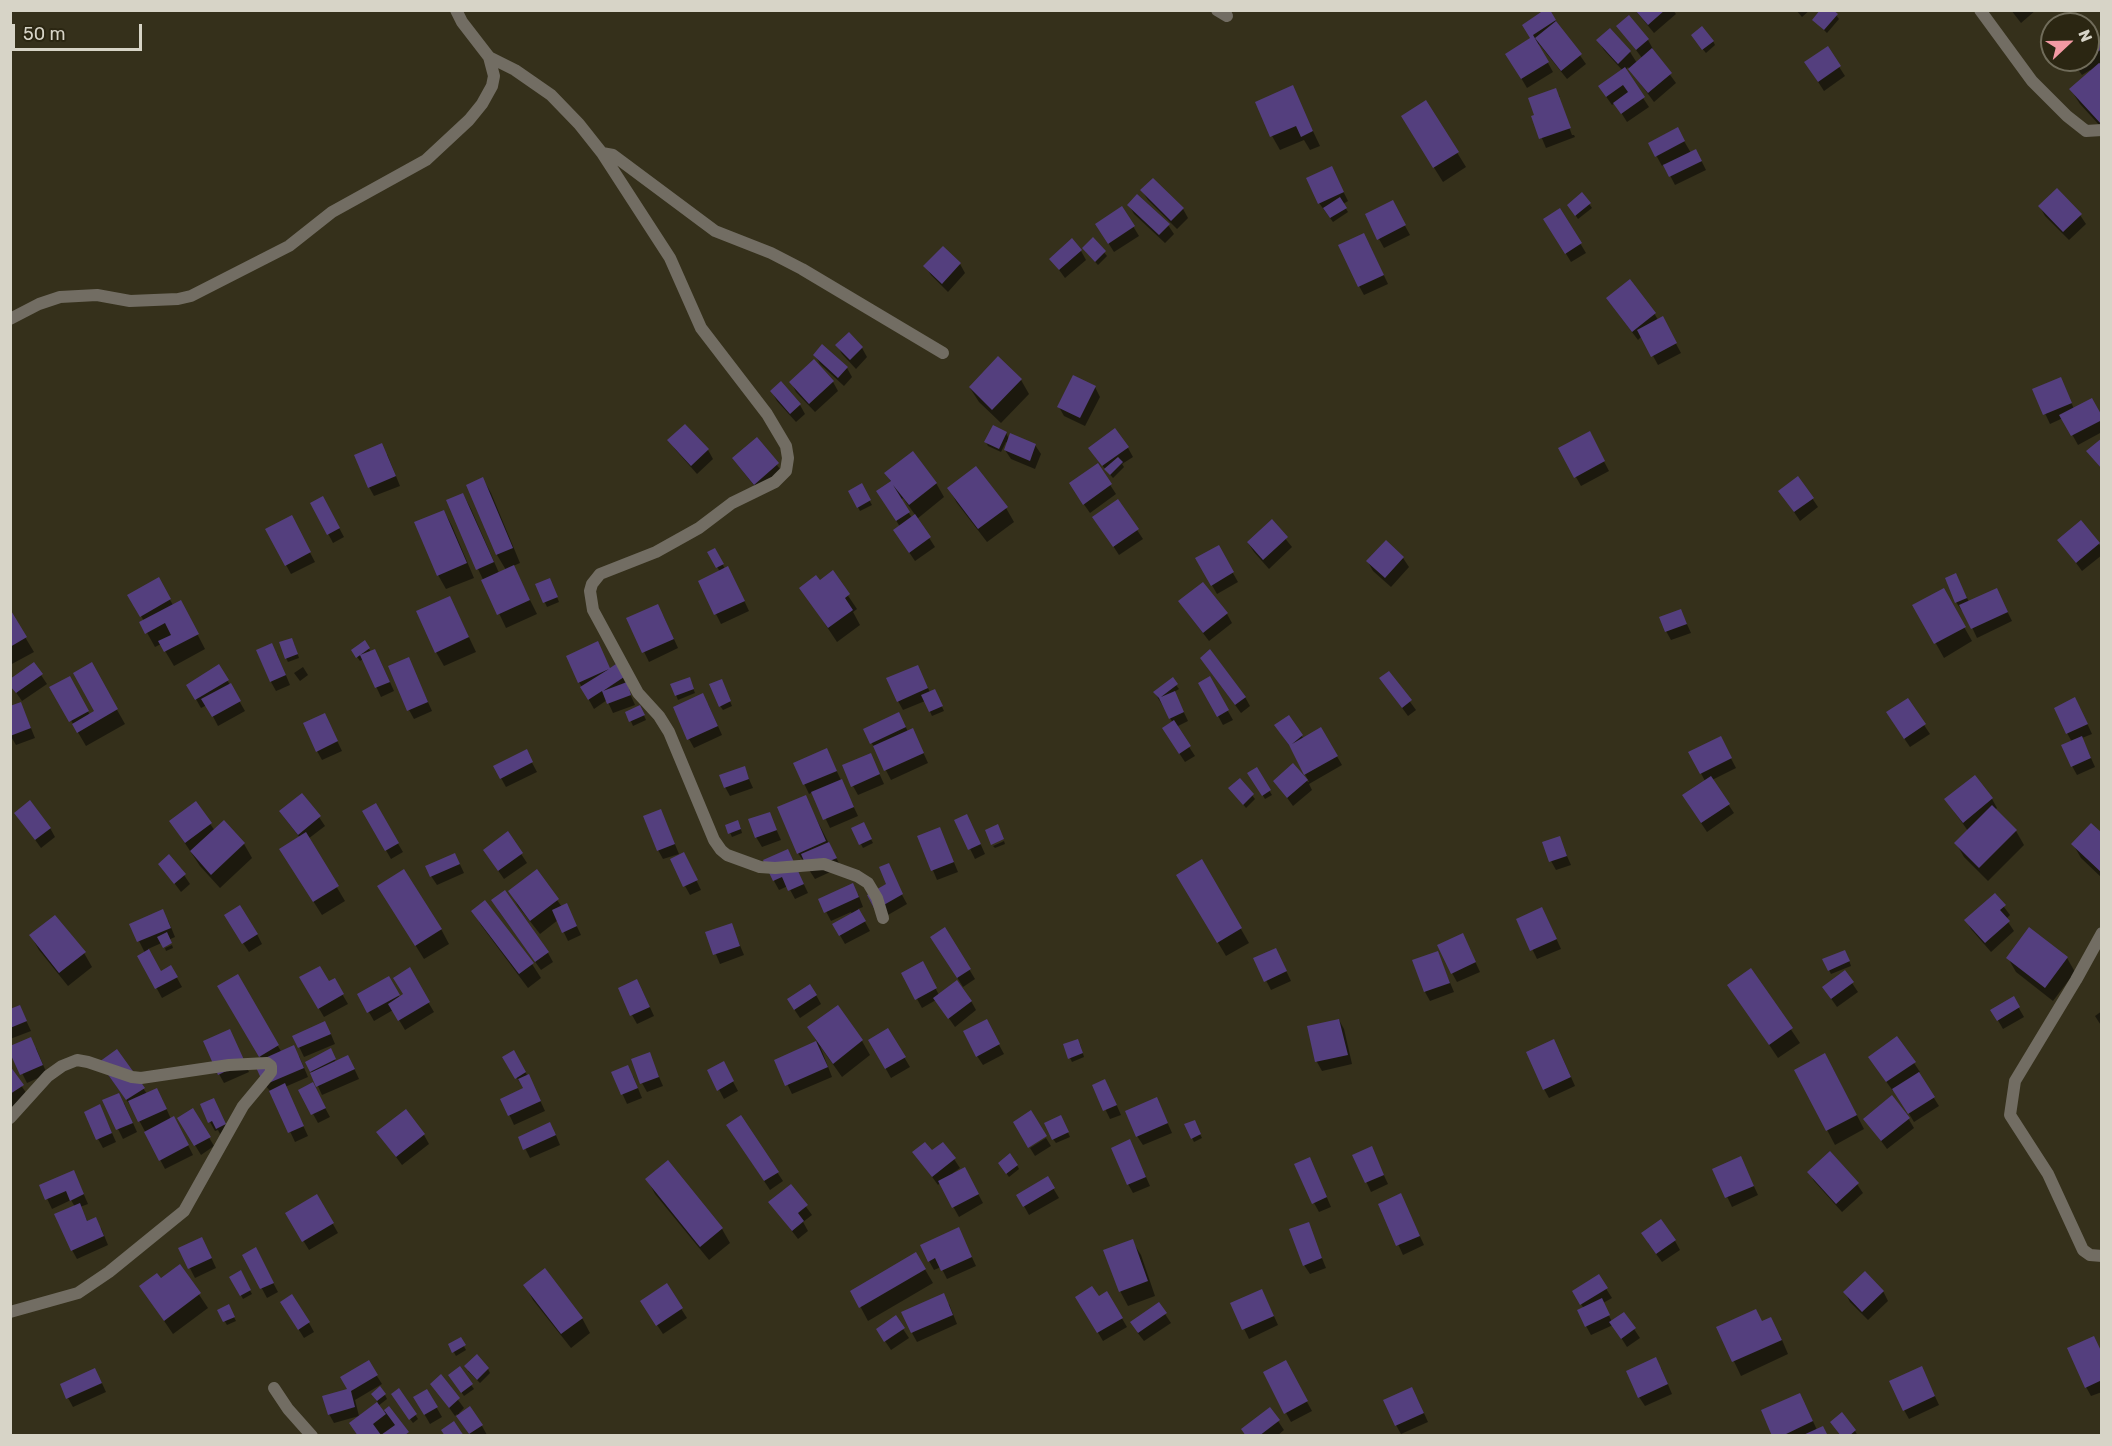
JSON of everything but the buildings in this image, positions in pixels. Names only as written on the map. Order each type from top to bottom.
[{"type":"street","points":[[10,320],[39,304],[60,297],[97,295],[130,301],[178,299],[190,296],[289,246],[332,212],[426,160],[469,120],[482,104],[492,86],[494,76],[489,57],[462,22],[456,10]]},
{"type":"street","points":[[1980,10],[2032,81],[2067,116],[2086,131],[2102,130]]},
{"type":"street","points":[[489,57],[515,70],[551,95],[579,124],[602,153],[670,258],[701,328],[767,414],[783,441],[788,458],[786,471],[775,482],[732,503],[699,528],[656,552],[600,574],[592,584],[590,591],[593,610],[638,693],[659,716],[669,732],[714,840],[721,850],[727,855],[760,867],[824,864],[857,876],[868,883],[877,898],[883,918]]},
{"type":"street","points":[[602,153],[613,154],[715,231],[771,253],[802,269],[943,353]]},
{"type":"street","points":[[2102,933],[2015,1082],[2010,1115],[2048,1174],[2083,1250],[2090,1256],[2102,1256]]},
{"type":"street","points":[[10,1118],[48,1076],[62,1066],[77,1060],[141,1078],[229,1065],[267,1063],[271,1066],[271,1072],[243,1106],[184,1211],[109,1272],[78,1293],[10,1312]]},
{"type":"street","points":[[274,1388],[312,1436]]}]
